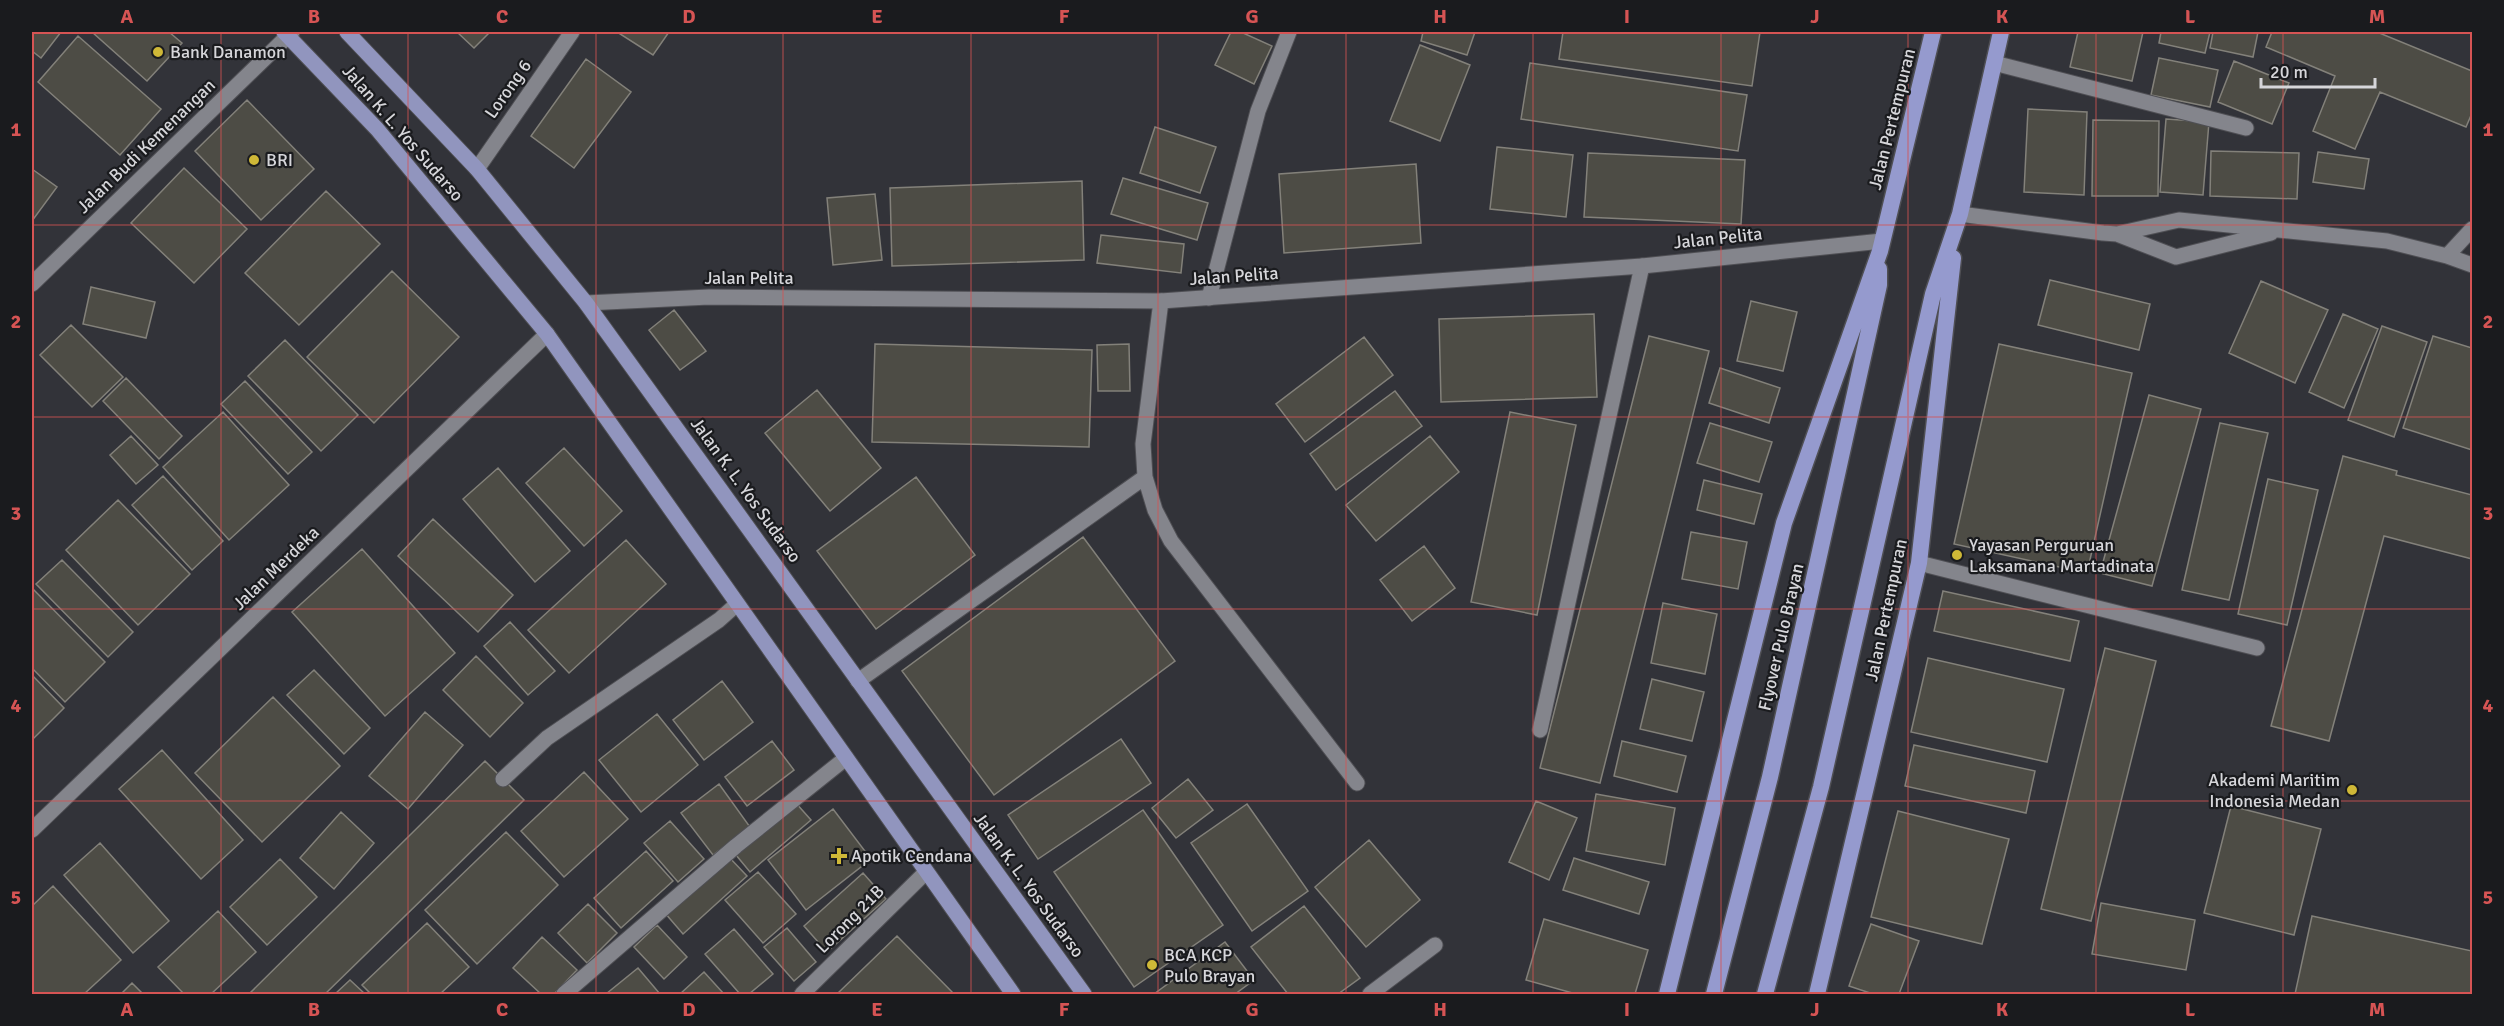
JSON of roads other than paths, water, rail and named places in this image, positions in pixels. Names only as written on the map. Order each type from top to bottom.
[{"type":"highway","name":"Jalan Pertempuran","points":[[1667,994],[1784,524],[1881,246],[1933,32]]},
{"type":"highway","name":"Jalan Pertempuran","points":[[1765,994],[1821,787],[1933,294],[1958,221],[2001,32]]},
{"type":"highway","name":"Jalan Pertempuran","points":[[1817,994],[1919,563],[1958,221]]},
{"type":"highway","name":"Jalan Pertempuran","points":[[1879,285],[1881,246]]},
{"type":"highway","name":"Flyover Pulo Brayan","points":[[1714,994],[1772,766],[1879,285]]},
{"type":"main road","name":"Jalan K. L. Yos Sudarso","points":[[347,32],[477,169],[586,303],[1084,994]]},
{"type":"main road","name":"Jalan K. L. Yos Sudarso","points":[[288,33],[377,129],[547,334],[1013,994]]},
{"type":"street","name":"Lorong 6","points":[[477,169],[572,32]]},
{"type":"street","points":[[1209,298],[1258,111],[1289,32]]},
{"type":"street","name":"Jalan Budi Kemenangan","points":[[32,284],[288,33]]},
{"type":"street","points":[[1994,63],[2247,128]]},
{"type":"street","points":[[2117,234],[2178,219],[2387,241],[2447,256],[2472,265]]},
{"type":"street","points":[[1958,221],[2117,234],[2176,257],[2280,231]]},
{"type":"street","points":[[2447,256],[2472,230]]},
{"type":"street","name":"Jalan Pelita","points":[[586,303],[709,297],[1161,301],[1881,246]]},
{"type":"street","points":[[1540,730],[1642,266]]},
{"type":"street","points":[[1161,301],[1143,444],[1144,477],[1155,510],[1171,541],[1357,783]]},
{"type":"street","name":"Jalan Merdeka","points":[[32,830],[547,334]]},
{"type":"street","points":[[858,681],[1144,477]]},
{"type":"street","points":[[1919,563],[2257,648]]},
{"type":"street","points":[[503,779],[547,738],[718,620],[737,604]]},
{"type":"street","points":[[564,994],[736,846],[846,758]]},
{"type":"street","name":"Lorong 21B","points":[[802,994],[926,872]]},
{"type":"street","points":[[1370,994],[1435,945]]},
{"type":"place","name":"Bank Danamon","points":[[158,52]]},
{"type":"place","name":"BRI","points":[[254,160]]},
{"type":"place","name":"Yayasan Perguruan Laksamana Martadinata","points":[[1957,555]]},
{"type":"place","name":"Akademi Maritim Indonesia Medan","points":[[2352,790]]},
{"type":"place","name":"Apotik Cendana","points":[[839,856]]},
{"type":"place","name":"BCA KCP Pulo Brayan","points":[[1152,965]]}]
